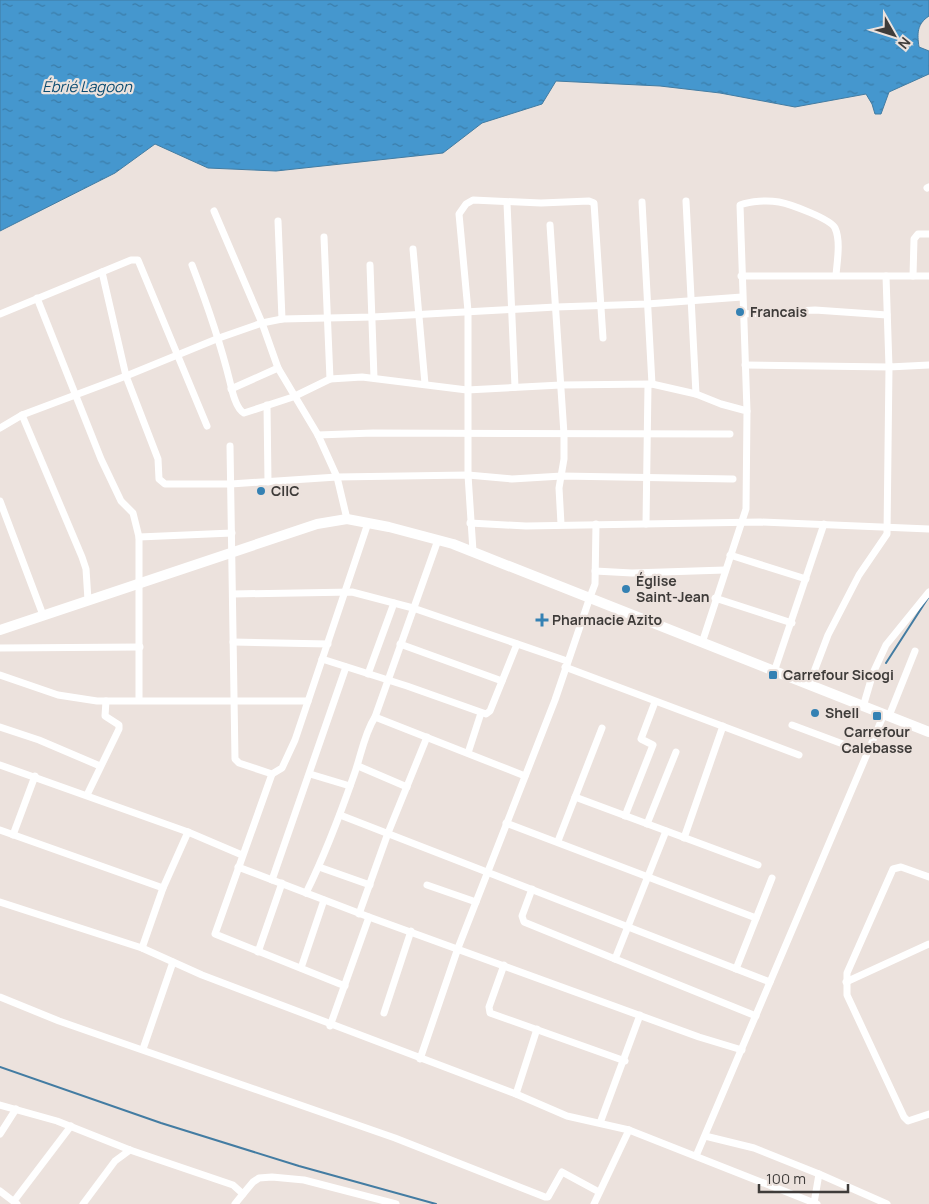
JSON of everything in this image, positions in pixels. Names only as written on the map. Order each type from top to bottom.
[{"type":"street","points":[[473,551],[470,523],[467,434],[468,311],[459,214],[466,204],[473,200],[506,203],[594,202],[603,338]]},
{"type":"street","points":[[686,201],[696,394]]},
{"type":"street","points":[[642,202],[650,384],[647,435],[646,524]]},
{"type":"street","points":[[702,643],[747,501],[747,411],[740,205],[744,203],[779,202],[827,220],[833,225],[837,236],[836,275]]},
{"type":"street","points":[[506,203],[515,387]]},
{"type":"street","points":[[214,211],[262,323],[278,368],[293,397],[318,435],[337,477],[347,519]]},
{"type":"street","points":[[278,221],[282,319]]},
{"type":"street","points":[[550,225],[564,434],[562,476],[559,488],[561,524]]},
{"type":"street","points":[[913,276],[914,239],[918,234],[929,234]]},
{"type":"street","points":[[324,236],[330,379]]},
{"type":"street","points":[[413,249],[425,384]]},
{"type":"street","points":[[0,314],[135,259],[141,263],[177,355],[208,426]]},
{"type":"street","points":[[192,265],[220,338],[231,388],[241,412],[293,397],[330,379],[374,378],[397,383],[425,384],[467,390],[560,385],[650,384],[696,394],[747,411]]},
{"type":"street","points":[[370,265],[374,378]]},
{"type":"street","points":[[102,272],[126,376],[156,453],[158,476],[161,483],[230,484],[337,477],[468,475],[512,479],[562,476],[646,479],[733,478]]},
{"type":"street","points":[[741,276],[929,276]]},
{"type":"street","points":[[809,685],[828,635],[859,575],[882,545],[888,526],[889,367],[886,276]]},
{"type":"street","points":[[0,428],[22,416],[220,338],[262,323],[282,319],[328,319],[647,304],[742,297]]},
{"type":"street","points":[[37,298],[116,492],[133,513],[138,536],[139,700]]},
{"type":"street","points":[[743,314],[814,310],[888,315]]},
{"type":"street","points":[[745,365],[889,367],[929,365]]},
{"type":"street","points":[[231,388],[278,368]]},
{"type":"street","points":[[267,406],[268,482]]},
{"type":"street","points":[[22,416],[82,557],[86,569],[88,600]]},
{"type":"street","points":[[318,435],[373,432],[730,434]]},
{"type":"street","points":[[230,446],[235,759],[245,766],[272,774],[278,773],[287,759],[368,523]]},
{"type":"street","points":[[0,501],[43,615]]},
{"type":"street","points":[[0,630],[138,582],[317,524],[347,519],[438,540],[473,551],[929,732]]},
{"type":"street","points":[[470,523],[526,526],[741,522],[929,529]]},
{"type":"street","points":[[420,1059],[458,948],[525,776],[595,584],[596,524]]},
{"type":"street","points":[[774,672],[824,524]]},
{"type":"street","points":[[138,536],[232,533]]},
{"type":"street","points":[[306,893],[319,867],[340,815],[358,766],[368,729],[375,717],[438,540]]},
{"type":"street","points":[[730,556],[806,579]]},
{"type":"street","points":[[595,570],[632,573],[725,570]]},
{"type":"street","points":[[233,594],[346,591],[413,608],[517,644],[655,702],[799,755]]},
{"type":"street","points":[[863,707],[873,673],[886,645],[929,592]]},
{"type":"street","points":[[715,598],[792,623]]},
{"type":"street","points":[[368,674],[394,603]]},
{"type":"street","points":[[233,642],[328,644]]},
{"type":"street","points":[[400,644],[502,681]]},
{"type":"street","points":[[322,659],[486,714],[490,711],[517,644]]},
{"type":"street","points":[[0,648],[140,647]]},
{"type":"street","points":[[696,1156],[867,753],[915,651]]},
{"type":"street","points":[[272,880],[346,667]]},
{"type":"street","points":[[0,675],[78,699],[170,702],[233,700],[308,701]]},
{"type":"street","points":[[87,795],[119,725],[105,716],[106,701]]},
{"type":"street","points":[[625,816],[652,745],[641,739],[655,702]]},
{"type":"street","points":[[468,752],[481,713]]},
{"type":"street","points":[[375,717],[525,776]]},
{"type":"street","points":[[792,725],[867,753]]},
{"type":"street","points":[[684,838],[724,726]]},
{"type":"street","points":[[0,727],[39,740],[100,766]]},
{"type":"street","points":[[558,842],[602,728]]},
{"type":"street","points":[[359,914],[388,833],[427,737]]},
{"type":"street","points":[[647,824],[676,752]]},
{"type":"street","points":[[0,765],[36,776],[188,832],[242,855]]},
{"type":"street","points":[[358,766],[407,786]]},
{"type":"street","points":[[272,774],[215,934],[345,986]]},
{"type":"street","points":[[310,774],[350,786]]},
{"type":"street","points":[[13,834],[36,776]]},
{"type":"street","points":[[575,797],[756,866],[758,865]]},
{"type":"street","points":[[340,815],[770,982]]},
{"type":"street","points":[[506,823],[756,918]]},
{"type":"street","points":[[0,830],[164,888]]},
{"type":"street","points":[[615,959],[666,831]]},
{"type":"street","points":[[142,948],[164,888],[188,832]]},
{"type":"street","points":[[238,867],[359,914],[458,948],[700,1037],[742,1050]]},
{"type":"street","points":[[319,867],[370,885]]},
{"type":"street","points":[[929,877],[901,867],[893,869],[847,973],[846,982],[847,995],[904,1117],[908,1121],[912,1121],[929,1114]]},
{"type":"street","points":[[736,969],[772,878]]},
{"type":"street","points":[[258,952],[282,884]]},
{"type":"street","points":[[428,885],[476,902]]},
{"type":"street","points":[[532,889],[522,916],[524,922],[756,1016]]},
{"type":"street","points":[[300,968],[324,900]]},
{"type":"street","points":[[0,902],[142,948],[330,1026],[516,1094],[568,1116],[629,1130],[815,1203],[819,1174]]},
{"type":"street","points":[[330,1026],[369,917]]},
{"type":"street","points":[[384,1013],[410,931]]},
{"type":"street","points":[[846,982],[929,944]]},
{"type":"street","points":[[142,1049],[173,962]]},
{"type":"street","points":[[504,965],[490,1007],[490,1013],[625,1061]]},
{"type":"street","points":[[0,996],[59,1021],[395,1138],[546,1198],[562,1172],[599,1192]]},
{"type":"street","points":[[600,1124],[625,1061],[640,1015]]},
{"type":"street","points":[[516,1094],[537,1029]]},
{"type":"street","points":[[0,1105],[71,1126],[130,1150],[233,1185],[243,1194]]},
{"type":"street","points":[[0,1134],[16,1109]]},
{"type":"street","points":[[0,1190],[15,1203],[71,1126]]},
{"type":"street","points":[[594,1204],[629,1130]]},
{"type":"street","points":[[705,1136],[747,1146],[819,1174],[887,1204]]},
{"type":"street","points":[[83,1204],[115,1161],[130,1150]]},
{"type":"street","points":[[235,1204],[253,1182],[260,1178],[304,1180],[396,1204]]},
{"type":"water","name":"Ébrié Lagoon","points":[[0,0],[929,0],[929,16],[922,22],[918,37],[919,47],[929,51],[929,74],[889,92],[881,114],[875,114],[866,94],[795,107],[720,93],[660,86],[556,81],[542,104],[482,123],[443,153],[276,171],[208,168],[155,144],[115,173],[0,231]]},
{"type":"waterway","points":[[886,663],[928,598]]},
{"type":"waterway","points":[[0,1067],[161,1123],[299,1166],[436,1204]]},
{"type":"place","name":"Francais","points":[[740,312]]},
{"type":"place","name":"CIIC","points":[[261,491]]},
{"type":"place","name":"Église Saint-Jean","points":[[626,589]]},
{"type":"place","name":"Pharmacie Azito","points":[[542,620]]},
{"type":"place","name":"Carrefour Sicogi","points":[[773,675]]},
{"type":"place","name":"Shell","points":[[815,713]]},
{"type":"place","name":"Carrefour Calebasse","points":[[877,716]]}]
